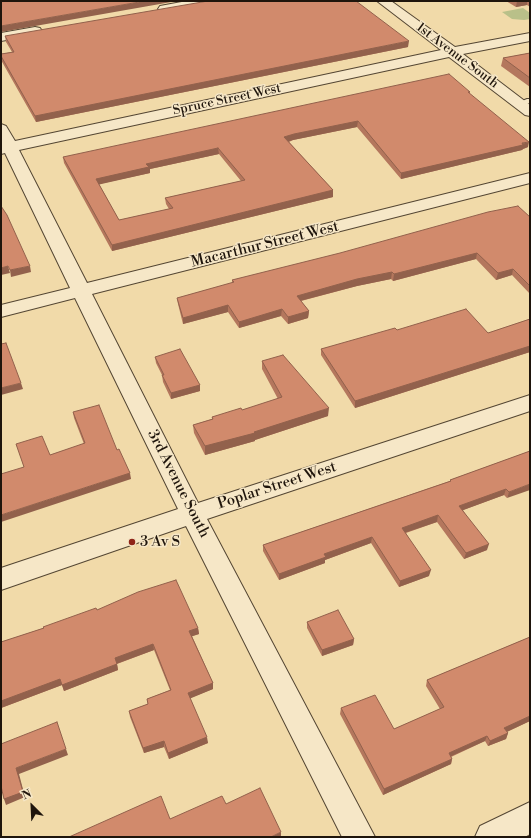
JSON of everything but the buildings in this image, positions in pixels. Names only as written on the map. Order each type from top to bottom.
[{"type":"street","points":[[154,10],[208,1]]},
{"type":"street","name":"1st Avenue South","points":[[383,1],[452,52],[524,102],[530,112]]},
{"type":"street","points":[[1,38],[47,29]]},
{"type":"street","name":"Spruce Street West","points":[[4,142],[530,37]]},
{"type":"street","name":"3rd Avenue South","points":[[4,142],[82,291],[192,514],[359,837]]},
{"type":"street","name":"Macarthur Street West","points":[[1,311],[530,178]]},
{"type":"street","name":"Poplar Street West","points":[[1,579],[192,514],[530,403]]},
{"type":"street","points":[[491,837],[530,818]]},
{"type":"green space","points":[[523,8],[530,13],[530,19],[512,19],[502,12]]},
{"type":"place","name":"3 Av S","points":[[132,542]]}]
